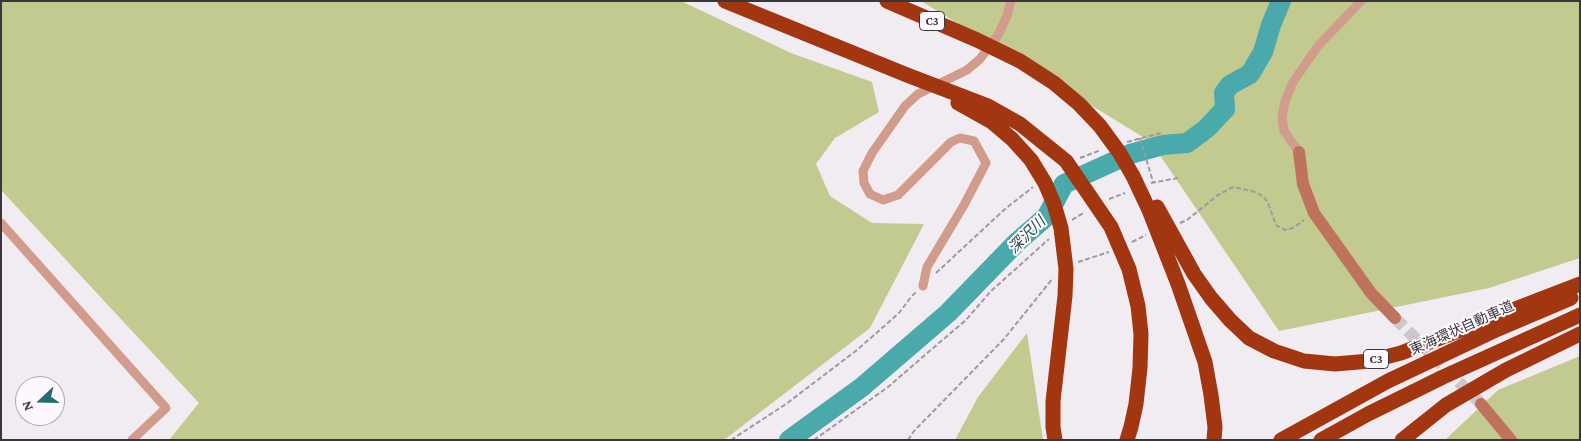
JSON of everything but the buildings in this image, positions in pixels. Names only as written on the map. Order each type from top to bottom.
[{"type":"highway","points":[[725,1],[988,106],[1020,124],[1066,161],[1111,226],[1129,269],[1138,306],[1140,368],[1136,404],[1127,440]]},
{"type":"highway","name":"C3","points":[[887,1],[1020,61],[1054,83],[1079,104],[1119,148],[1138,175],[1194,274],[1211,298],[1249,338],[1274,351],[1304,361],[1335,364],[1370,361],[1400,353],[1580,284]]},
{"type":"highway","points":[[907,75],[992,122],[1012,139],[1031,160],[1046,183],[1061,228],[1066,269],[1065,296],[1053,401],[1055,440]]},
{"type":"highway","name":"C3","points":[[1119,148],[1149,210],[1178,284],[1205,362],[1215,427],[1214,440]]},
{"type":"highway","name":"東海環状自動車道","points":[[1281,440],[1388,381],[1490,332],[1580,294]]},
{"type":"highway","points":[[1321,440],[1368,414],[1443,377],[1580,315]]},
{"type":"highway","points":[[1402,440],[1446,405],[1506,370],[1580,334]]},
{"type":"street","points":[[923,286],[927,267],[964,205],[986,163],[974,141],[960,138],[951,142],[898,196],[883,200],[870,194],[864,184],[863,171],[872,153],[905,106],[918,94],[967,70],[980,59],[998,35],[1007,16],[1011,1]]},
{"type":"street","points":[[1361,1],[1318,46],[1293,82],[1284,101],[1282,117],[1284,131],[1298,152],[1303,184],[1314,213],[1371,293],[1395,318]]},
{"type":"street","points":[[1,223],[166,408],[132,440]]},
{"type":"street","points":[[1481,404],[1511,440]]},
{"type":"path","points":[[1119,148],[1161,133]]},
{"type":"path","points":[[1140,139],[1153,183]]},
{"type":"path","points":[[1078,159],[1103,150]]},
{"type":"path","points":[[1146,185],[1178,178]]},
{"type":"path","points":[[732,440],[786,404],[857,350],[899,313],[910,297],[1005,209],[1036,184]]},
{"type":"path","points":[[1178,224],[1218,195],[1233,187],[1252,191],[1263,196],[1268,203],[1276,225],[1285,230],[1293,228],[1314,213]]},
{"type":"path","points":[[1103,202],[1132,191]]},
{"type":"path","points":[[1067,224],[1090,208]]},
{"type":"path","points":[[1129,244],[1149,234]]},
{"type":"path","points":[[814,440],[888,387],[966,320],[991,291],[1053,235]]},
{"type":"path","points":[[1073,264],[1115,249]]},
{"type":"path","points":[[908,440],[914,431],[1004,339],[1053,277]]},
{"type":"green space","points":[[1,1],[681,1],[791,53],[872,82],[879,112],[835,138],[816,164],[830,196],[872,223],[924,224],[870,328],[724,440],[169,440],[199,403],[1,190]]},
{"type":"green space","points":[[921,1],[1580,1],[1580,258],[1489,288],[1279,331],[1151,142]]},
{"type":"green space","points":[[1027,333],[1043,440],[955,440],[978,397]]},
{"type":"green space","points":[[1580,356],[1580,440],[1445,440],[1498,390]]},
{"type":"waterway","name":"深沢川","points":[[789,440],[862,387],[948,313],[1016,243],[1047,216],[1064,184],[1130,154],[1163,145],[1187,143],[1206,129],[1225,109],[1224,93],[1230,85],[1250,74],[1263,52],[1281,1]]},
{"type":"tunnel","points":[[1395,318],[1481,404]]}]
